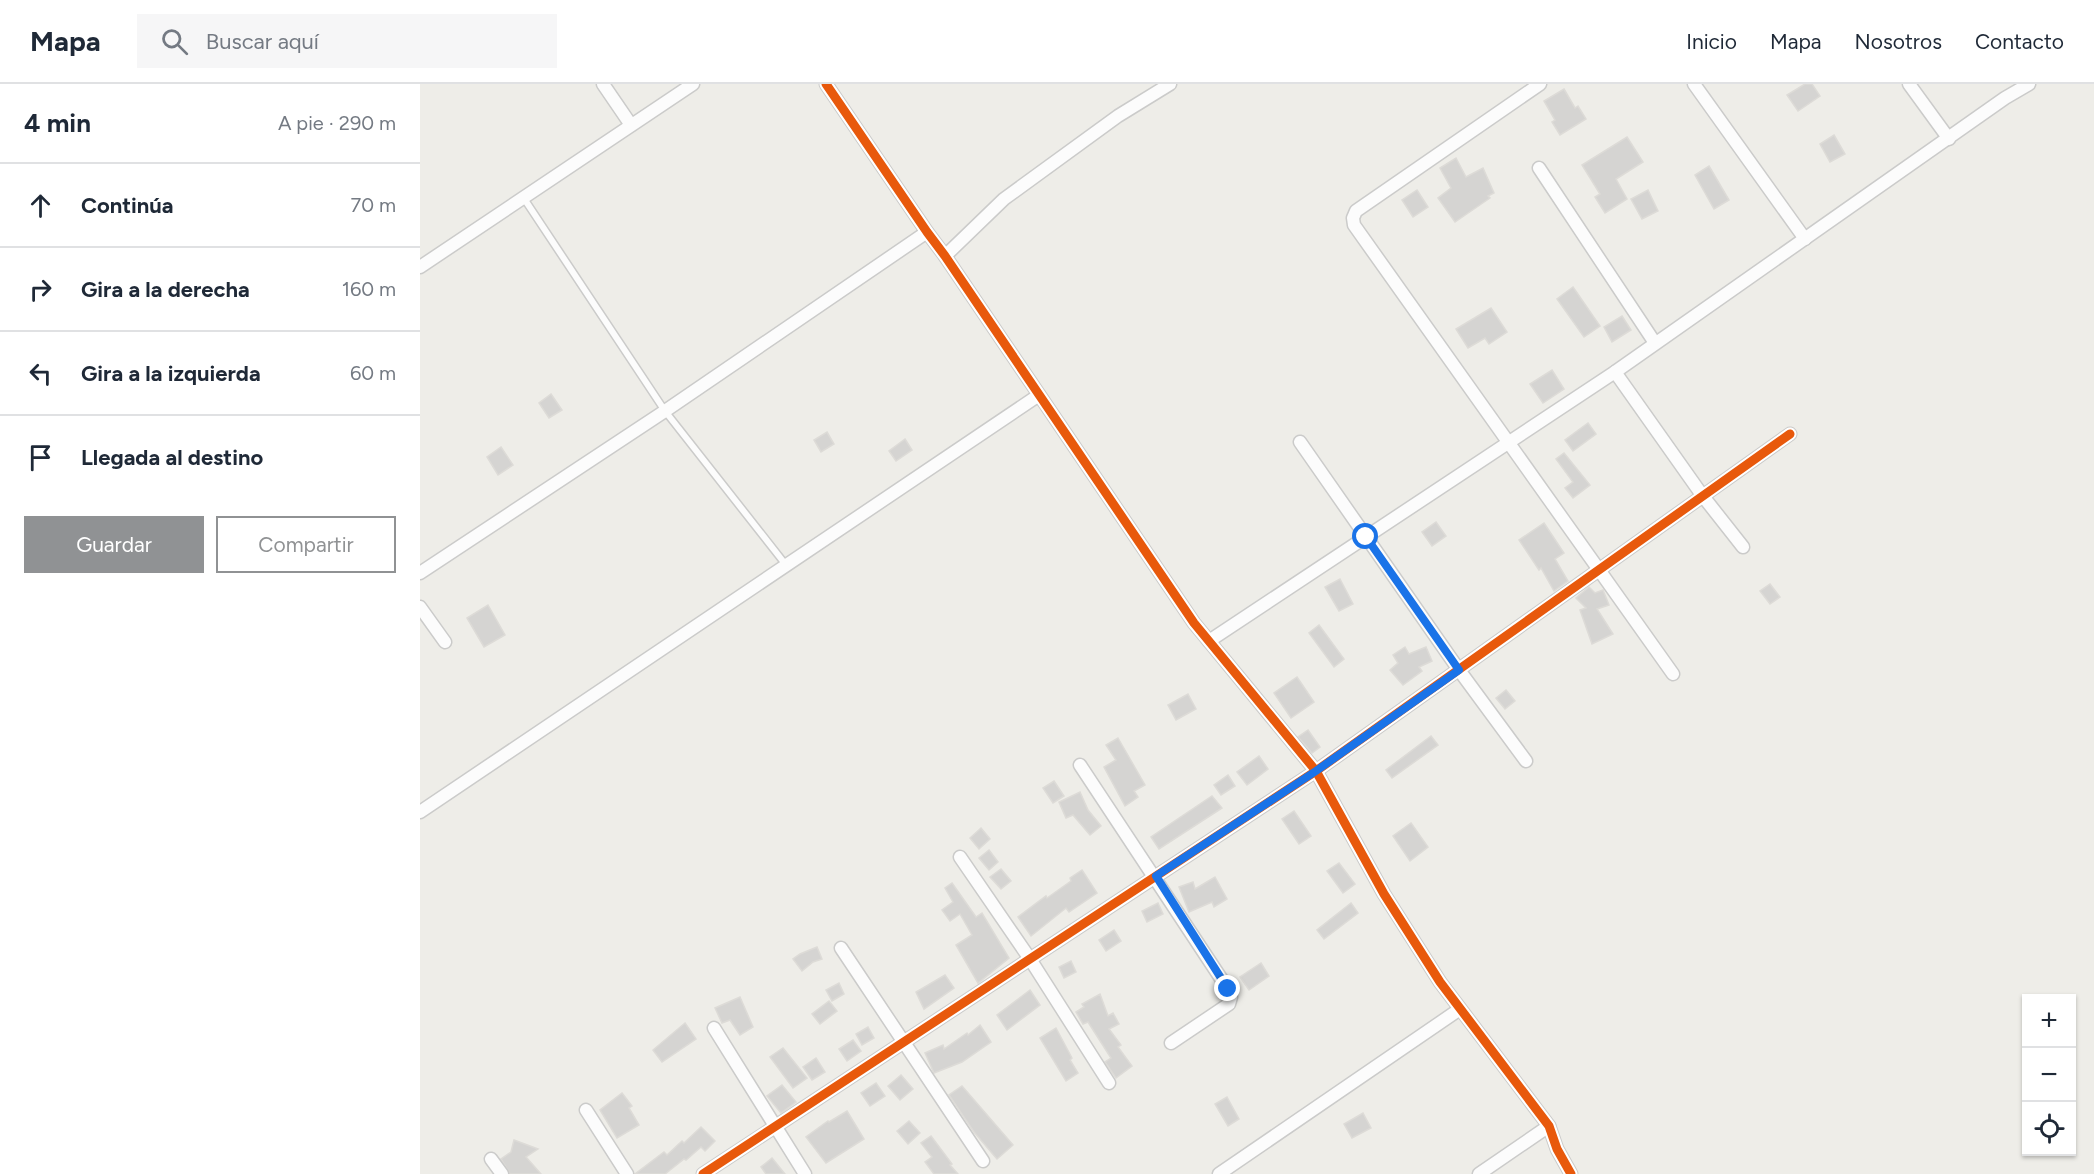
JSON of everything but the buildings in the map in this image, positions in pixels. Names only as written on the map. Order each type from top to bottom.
[{"type":"street","points":[[603,84],[631,126]]},
{"type":"street","points":[[420,267],[693,84]]},
{"type":"street","points":[[826,84],[1194,623],[1316,771],[1384,894],[1440,982],[1549,1126],[1557,1149],[1571,1174]]},
{"type":"street","points":[[945,256],[1004,199],[1118,116],[1170,84]]},
{"type":"street","points":[[1539,84],[1356,211],[1353,218],[1354,225],[1673,674]]},
{"type":"street","points":[[1694,84],[1805,239]]},
{"type":"street","points":[[1910,84],[1949,139]]},
{"type":"street","points":[[1209,641],[1615,372],[2005,98],[2029,84]]},
{"type":"street","points":[[1539,168],[1655,343]]},
{"type":"street","points":[[420,573],[665,411],[927,232]]},
{"type":"street","points":[[1615,372],[1702,495],[1743,546]]},
{"type":"street","points":[[420,812],[1039,395]]},
{"type":"street","points":[[703,1174],[1316,771],[1790,434]]},
{"type":"street","points":[[1300,442],[1459,670],[1526,761]]},
{"type":"street","points":[[420,607],[445,642]]},
{"type":"street","points":[[1080,765],[1156,876],[1231,997],[1229,1004],[1171,1043]]},
{"type":"street","points":[[960,857],[1030,959],[1109,1083]]},
{"type":"street","points":[[841,948],[983,1161]]},
{"type":"street","points":[[1219,1174],[1460,1009]]},
{"type":"street","points":[[714,1028],[805,1174]]},
{"type":"street","points":[[586,1110],[627,1174]]},
{"type":"street","points":[[1479,1174],[1549,1126]]},
{"type":"street","points":[[491,1159],[502,1174]]},
{"type":"lane","points":[[523,197],[665,411],[786,565]]},
{"type":"cycle path","points":[[826,84],[1194,623],[1316,771],[1384,894],[1440,982],[1549,1126],[1557,1149],[1571,1174]]},
{"type":"cycle path","points":[[703,1174],[1316,771],[1790,434]]},
{"type":"route","points":[[1228,989],[1156,876],[1316,771],[1459,670],[1366,537]]}]
